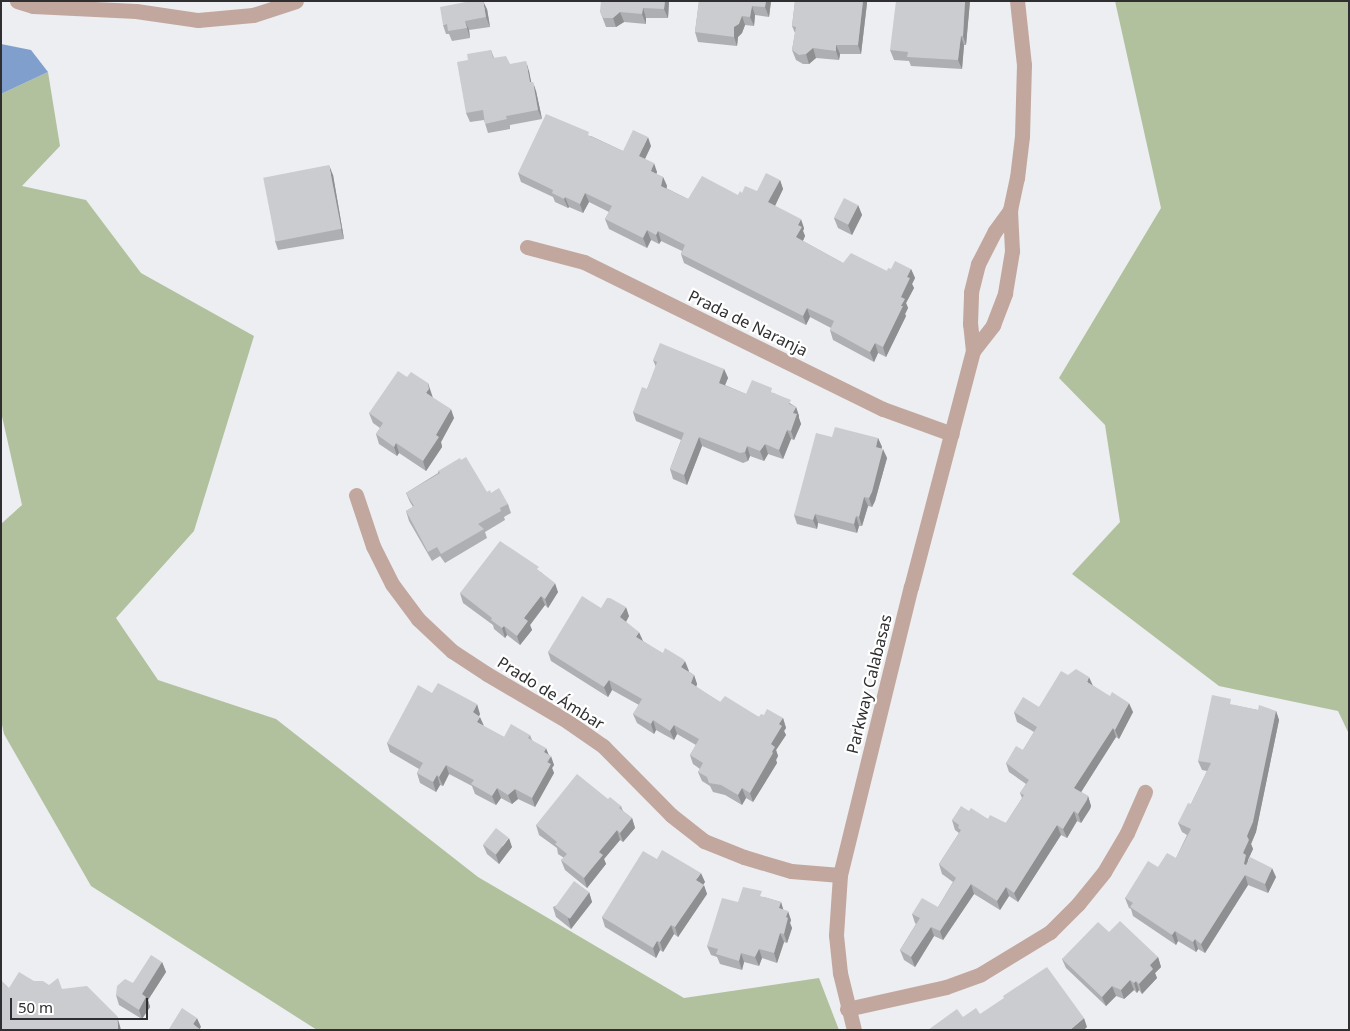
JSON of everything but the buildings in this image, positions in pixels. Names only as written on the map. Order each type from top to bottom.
[{"type":"street","points":[[17,1],[33,6],[136,11],[198,20],[253,15],[296,1]]},
{"type":"street","name":"Parkway Calabasas","points":[[973,351],[993,325],[1005,293],[1012,251],[1010,210],[1018,178],[1024,100],[1024,65],[1017,1]]},
{"type":"street","name":"Parkway Calabasas","points":[[854,1030],[847,1009],[840,973],[836,935],[840,875],[910,587],[973,351],[970,324],[971,292],[978,264],[995,230],[1010,210]]},
{"type":"street","name":"Prada de Naranja","points":[[527,248],[584,262],[883,409],[952,434]]},
{"type":"street","name":"Prado de Ámbar","points":[[356,496],[373,546],[392,584],[418,619],[452,651],[567,721],[603,746],[671,815],[704,841],[744,858],[791,871],[840,875]]},
{"type":"street","points":[[847,1009],[946,987],[981,974],[1050,932],[1078,904],[1104,872],[1127,833],[1145,792]]},
{"type":"green space","points":[[1115,1],[1349,1],[1349,734],[1338,711],[1219,686],[1072,574],[1120,522],[1105,425],[1059,378],[1161,208]]},
{"type":"green space","points":[[48,72],[60,146],[22,186],[86,200],[141,273],[254,336],[194,531],[116,618],[158,680],[276,719],[478,877],[684,998],[819,978],[839,1030],[317,1030],[91,886],[4,734],[1,720],[1,524],[22,505],[1,412],[1,94]]},
{"type":"water","points":[[1,44],[31,50],[48,72],[1,94]]}]
